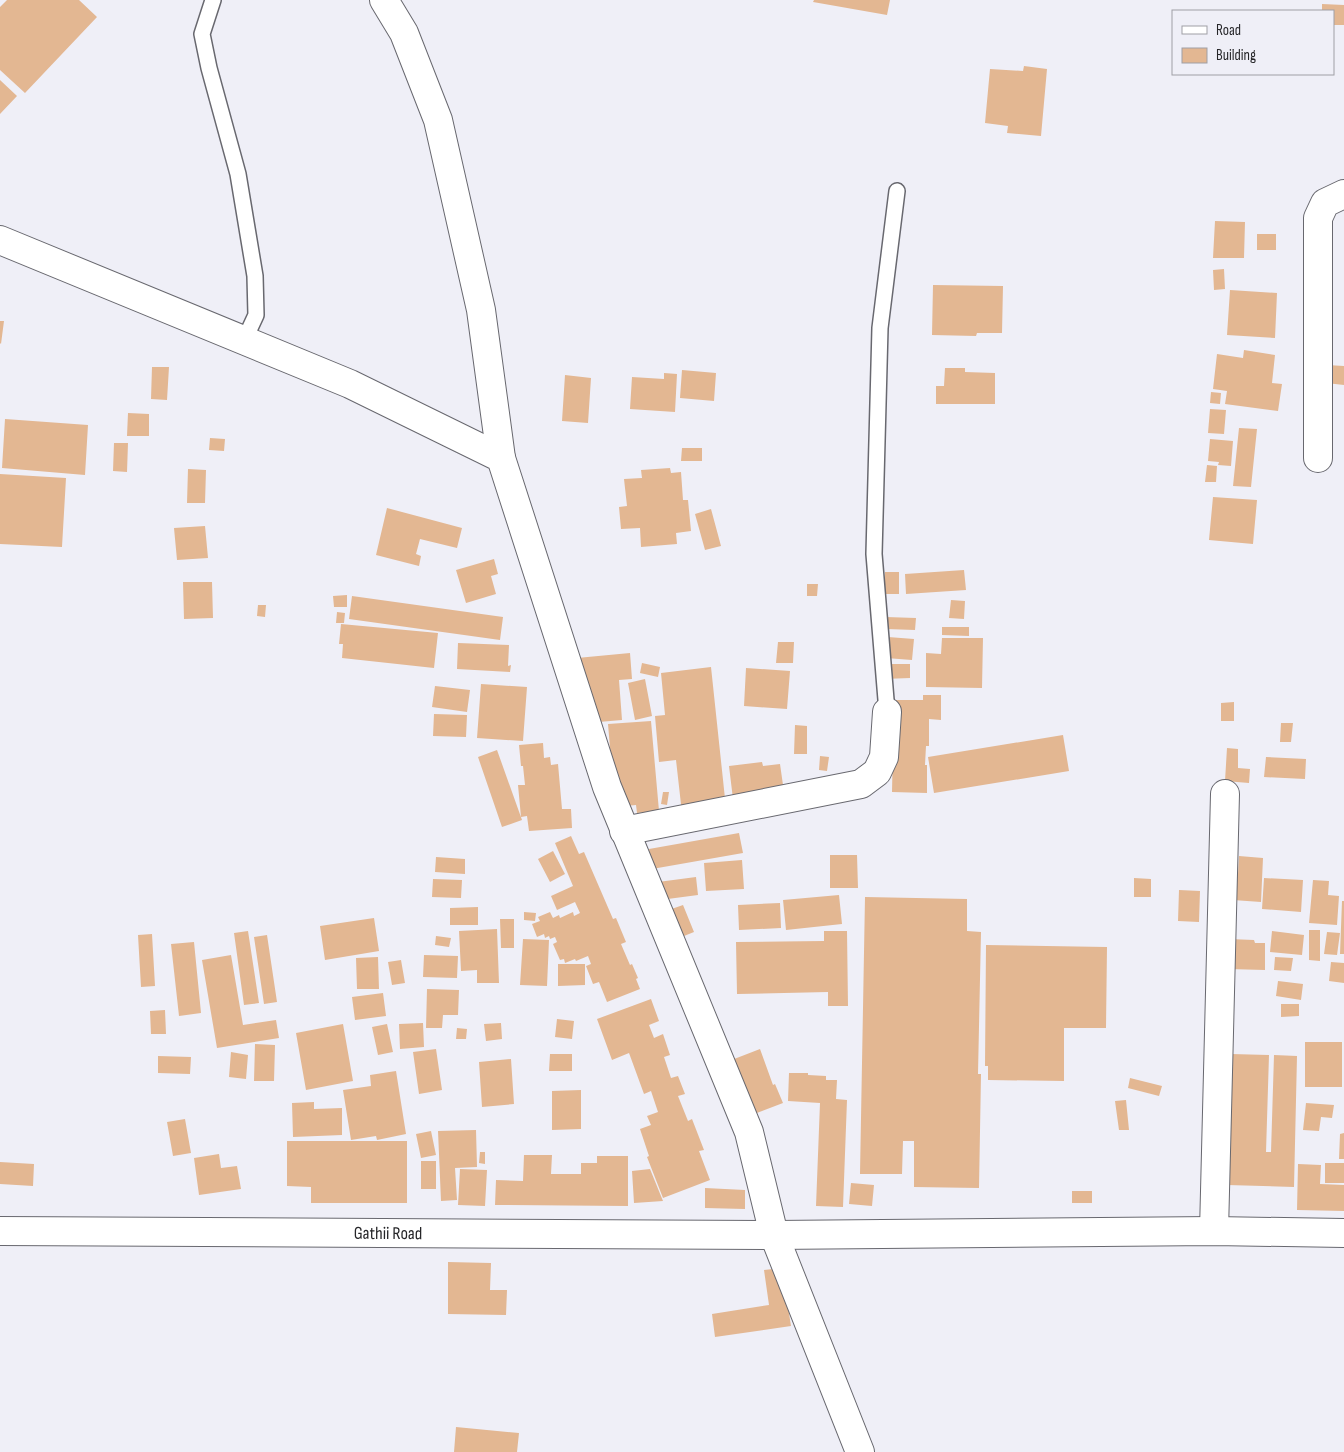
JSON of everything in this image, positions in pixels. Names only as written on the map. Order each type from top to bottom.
[{"type":"street","points":[[384,0],[404,33],[438,120],[481,310],[500,458],[607,787],[749,1132],[774,1234],[860,1452]]},
{"type":"street","points":[[1318,458],[1318,218],[1325,203],[1344,194]]},
{"type":"street","points":[[0,240],[350,384],[500,458]]},
{"type":"street","points":[[624,830],[861,784],[876,772],[884,757],[887,712]]},
{"type":"street","points":[[1214,1231],[1224,794]]},
{"type":"street","name":"Gathii Road","points":[[0,1231],[774,1234],[1214,1231],[1344,1233]]},
{"type":"lane","points":[[213,0],[202,34],[209,68],[238,174],[255,276],[256,315],[244,341]]},
{"type":"lane","points":[[887,712],[874,554],[880,328],[897,191]]},
{"type":"building","points":[[7,0],[79,0],[97,17],[25,93],[0,70],[0,7]]},
{"type":"building","points":[[814,0],[890,0],[887,15],[813,2]]},
{"type":"building","points":[[1322,4],[1344,5],[1344,25],[1334,25],[1334,10],[1322,10]]},
{"type":"building","points":[[1024,66],[1047,69],[1041,136],[1007,133],[1008,126],[985,123],[990,69],[1023,71]]},
{"type":"building","points":[[0,80],[17,96],[0,114]]},
{"type":"building","points":[[1215,221],[1245,222],[1244,258],[1213,258]]},
{"type":"building","points":[[1257,234],[1276,234],[1276,250],[1257,250]]},
{"type":"building","points":[[1224,269],[1225,289],[1214,290],[1213,270]]},
{"type":"building","points":[[933,285],[1003,286],[1002,333],[977,333],[976,336],[932,335]]},
{"type":"building","points":[[1230,290],[1277,293],[1275,338],[1227,335]]},
{"type":"building","points":[[0,321],[4,321],[1,344],[0,343]]},
{"type":"building","points":[[1244,350],[1275,355],[1272,383],[1282,384],[1278,411],[1225,404],[1227,391],[1213,389],[1217,354],[1243,358]]},
{"type":"building","points":[[1327,365],[1344,366],[1344,385],[1326,383]]},
{"type":"building","points":[[152,367],[169,367],[167,400],[151,399]]},
{"type":"building","points":[[945,368],[965,368],[965,372],[995,373],[995,404],[936,404],[936,386],[944,386]]},
{"type":"building","points":[[682,370],[716,373],[714,401],[680,398]]},
{"type":"building","points":[[664,373],[677,374],[675,412],[630,409],[632,377],[664,379]]},
{"type":"building","points":[[565,375],[591,378],[588,423],[562,421]]},
{"type":"building","points":[[1211,392],[1221,393],[1220,404],[1210,403]]},
{"type":"building","points":[[1210,409],[1226,410],[1224,434],[1208,433]]},
{"type":"building","points":[[128,413],[149,414],[149,436],[127,436]]},
{"type":"building","points":[[5,419],[88,425],[85,475],[2,468]]},
{"type":"building","points":[[1239,428],[1257,429],[1251,487],[1233,486]]},
{"type":"building","points":[[210,438],[225,439],[224,451],[209,450]]},
{"type":"building","points":[[1210,439],[1233,441],[1231,466],[1218,465],[1219,462],[1208,461]]},
{"type":"building","points":[[114,443],[128,443],[127,472],[113,471]]},
{"type":"building","points":[[682,448],[702,448],[702,461],[681,461]]},
{"type":"building","points":[[1207,465],[1217,466],[1216,482],[1205,482]]},
{"type":"building","points":[[670,468],[671,473],[681,472],[683,500],[688,500],[691,531],[676,533],[677,544],[641,547],[640,528],[621,529],[619,507],[627,506],[624,479],[642,478],[641,470]]},
{"type":"building","points":[[188,469],[206,470],[205,503],[187,503]]},
{"type":"building","points":[[0,474],[66,478],[62,547],[0,544]]},
{"type":"building","points":[[1213,497],[1257,500],[1253,544],[1209,540]]},
{"type":"building","points":[[387,508],[462,528],[457,548],[420,539],[416,554],[421,556],[419,566],[376,555]]},
{"type":"building","points":[[711,509],[721,546],[705,550],[695,514]]},
{"type":"building","points":[[205,526],[208,558],[177,560],[174,528]]},
{"type":"building","points":[[494,559],[498,574],[491,576],[496,594],[466,603],[456,570]]},
{"type":"building","points":[[964,570],[966,590],[906,594],[905,574]]},
{"type":"building","points":[[885,572],[899,572],[899,594],[884,594]]},
{"type":"building","points":[[183,582],[212,582],[213,618],[184,619]]},
{"type":"building","points":[[807,584],[818,584],[817,596],[807,596]]},
{"type":"building","points":[[347,595],[347,607],[334,607],[333,596]]},
{"type":"building","points":[[352,596],[503,617],[500,640],[349,619]]},
{"type":"building","points":[[951,600],[965,601],[964,619],[949,618]]},
{"type":"building","points":[[258,605],[266,605],[265,617],[257,616]]},
{"type":"building","points":[[337,612],[345,613],[344,623],[336,623]]},
{"type":"building","points":[[886,617],[916,618],[915,630],[886,629]]},
{"type":"building","points":[[341,624],[438,633],[434,668],[342,658],[343,644],[339,644]]},
{"type":"building","points":[[942,627],[969,627],[969,636],[942,635]]},
{"type":"building","points":[[888,637],[914,639],[912,660],[886,658]]},
{"type":"building","points":[[942,638],[983,638],[982,688],[926,687],[926,653],[941,654]]},
{"type":"building","points":[[778,642],[794,642],[793,663],[776,663]]},
{"type":"building","points":[[458,643],[509,645],[508,666],[511,665],[510,672],[457,669]]},
{"type":"building","points":[[630,653],[632,679],[619,680],[622,720],[587,723],[577,658]]},
{"type":"building","points":[[642,663],[660,667],[658,677],[640,673]]},
{"type":"building","points":[[884,664],[910,664],[910,678],[884,679]]},
{"type":"building","points":[[711,667],[726,808],[682,813],[676,760],[659,762],[655,716],[665,715],[661,673]]},
{"type":"building","points":[[746,668],[790,671],[787,709],[744,706]]},
{"type":"building","points":[[645,679],[652,716],[635,720],[628,683]]},
{"type":"building","points":[[481,684],[527,687],[523,741],[477,738]]},
{"type":"building","points":[[435,686],[470,690],[467,712],[432,707]]},
{"type":"building","points":[[923,695],[941,695],[941,720],[929,719],[929,746],[926,746],[925,765],[927,765],[927,793],[892,792],[894,700],[923,700]]},
{"type":"building","points":[[1234,702],[1234,721],[1221,721],[1221,703]]},
{"type":"building","points":[[434,714],[467,715],[466,737],[433,736]]},
{"type":"building","points":[[651,721],[659,811],[637,813],[636,805],[615,807],[608,724]]},
{"type":"building","points":[[1281,723],[1293,723],[1291,742],[1280,742]]},
{"type":"building","points":[[795,725],[807,726],[807,754],[794,754]]},
{"type":"building","points":[[1063,735],[1069,771],[934,793],[928,757]]},
{"type":"building","points":[[543,743],[544,758],[550,757],[551,765],[558,764],[562,809],[571,809],[572,828],[529,831],[527,816],[521,817],[518,785],[525,785],[519,745]]},
{"type":"building","points":[[1227,748],[1238,749],[1238,768],[1250,769],[1249,783],[1225,781]]},
{"type":"building","points":[[497,750],[522,820],[502,827],[478,757]]},
{"type":"building","points":[[820,756],[829,757],[827,771],[819,770]]},
{"type":"building","points":[[1266,757],[1306,759],[1305,779],[1264,777]]},
{"type":"building","points":[[762,762],[763,766],[780,764],[784,792],[733,799],[729,766]]},
{"type":"building","points":[[663,792],[669,792],[667,805],[661,804]]},
{"type":"building","points":[[739,833],[743,853],[652,869],[649,849]]},
{"type":"building","points":[[571,836],[579,854],[584,852],[613,919],[616,918],[626,942],[621,944],[638,978],[636,979],[640,989],[607,1002],[599,982],[593,984],[586,966],[591,964],[588,956],[565,963],[564,959],[560,960],[553,944],[557,942],[555,937],[550,939],[549,936],[545,938],[544,934],[537,937],[532,924],[540,921],[538,917],[550,912],[553,918],[559,915],[560,918],[573,912],[574,916],[580,913],[575,902],[557,910],[551,896],[573,886],[555,843]]},
{"type":"building","points":[[553,851],[565,874],[550,882],[538,859]]},
{"type":"building","points":[[830,855],[857,855],[858,888],[830,888]]},
{"type":"building","points":[[1239,856],[1263,858],[1261,902],[1233,900],[1235,873],[1238,874]]},
{"type":"building","points":[[436,857],[465,859],[465,874],[435,872]]},
{"type":"building","points":[[742,860],[744,889],[706,891],[704,863]]},
{"type":"building","points":[[696,877],[698,895],[660,900],[658,882]]},
{"type":"building","points":[[1134,878],[1151,879],[1151,897],[1134,897]]},
{"type":"building","points":[[1264,878],[1303,880],[1301,912],[1262,909]]},
{"type":"building","points":[[433,879],[462,880],[461,898],[432,897]]},
{"type":"building","points":[[1313,880],[1329,881],[1328,895],[1339,896],[1337,925],[1309,923]]},
{"type":"building","points":[[1179,890],[1200,891],[1199,922],[1178,921]]},
{"type":"building","points":[[839,895],[842,924],[786,930],[783,900]]},
{"type":"building","points":[[865,897],[967,899],[967,931],[981,932],[978,1074],[981,1074],[979,1188],[914,1187],[914,1141],[903,1141],[902,1174],[860,1174]]},
{"type":"building","points":[[1342,901],[1344,901],[1344,954],[1340,954]]},
{"type":"building","points":[[780,903],[781,928],[739,930],[738,905]]},
{"type":"building","points":[[683,905],[694,932],[674,940],[663,912]]},
{"type":"building","points":[[478,907],[478,925],[450,925],[450,908]]},
{"type":"building","points":[[524,912],[536,913],[535,921],[524,920]]},
{"type":"building","points":[[374,918],[379,951],[325,960],[320,926]]},
{"type":"building","points":[[500,919],[514,919],[514,948],[501,948]]},
{"type":"building","points":[[497,929],[499,983],[477,983],[477,970],[461,971],[459,931]]},
{"type":"building","points":[[1309,930],[1320,930],[1320,961],[1309,960]]},
{"type":"building","points":[[248,931],[259,1003],[244,1005],[234,933]]},
{"type":"building","points":[[824,931],[847,931],[848,1006],[828,1006],[828,992],[737,994],[736,942],[824,941]]},
{"type":"building","points":[[1272,931],[1304,935],[1302,955],[1270,952]]},
{"type":"building","points":[[1327,932],[1340,933],[1337,955],[1324,954]]},
{"type":"building","points":[[152,934],[155,986],[141,987],[138,935]]},
{"type":"building","points":[[267,935],[277,1002],[264,1004],[254,937]]},
{"type":"building","points":[[436,936],[451,938],[449,947],[435,945]]},
{"type":"building","points":[[523,939],[549,940],[547,986],[520,985]]},
{"type":"building","points":[[1229,939],[1254,940],[1255,943],[1265,943],[1265,970],[1228,969]]},
{"type":"building","points":[[194,942],[201,1013],[179,1016],[171,944]]},
{"type":"building","points":[[986,945],[1107,947],[1106,1028],[1064,1028],[1064,1081],[988,1080],[988,1066],[985,1066]]},
{"type":"building","points":[[231,955],[243,1025],[276,1020],[279,1038],[217,1048],[202,960]]},
{"type":"building","points":[[424,955],[458,956],[457,978],[423,977]]},
{"type":"building","points":[[378,957],[379,989],[357,989],[356,958]]},
{"type":"building","points":[[1275,957],[1293,958],[1291,971],[1274,970]]},
{"type":"building","points":[[401,960],[405,983],[392,985],[388,962]]},
{"type":"building","points":[[1331,962],[1344,963],[1344,983],[1329,981]]},
{"type":"building","points":[[558,964],[585,964],[585,985],[558,986]]},
{"type":"building","points":[[1278,981],[1303,984],[1301,1000],[1276,996]]},
{"type":"building","points":[[427,989],[459,990],[458,1015],[443,1015],[442,1028],[426,1028]]},
{"type":"building","points":[[383,993],[386,1016],[355,1020],[352,997]]},
{"type":"building","points":[[651,999],[659,1021],[649,1025],[654,1038],[663,1034],[670,1055],[664,1057],[671,1078],[678,1076],[685,1094],[678,1096],[688,1121],[692,1119],[704,1150],[699,1151],[710,1180],[663,1198],[647,1157],[649,1156],[640,1129],[651,1125],[647,1116],[658,1112],[651,1091],[644,1094],[629,1053],[612,1060],[597,1019]]},
{"type":"building","points":[[1281,1004],[1299,1004],[1299,1016],[1281,1017]]},
{"type":"building","points":[[165,1010],[166,1034],[151,1034],[150,1011]]},
{"type":"building","points":[[557,1019],[574,1021],[572,1039],[555,1037]]},
{"type":"building","points":[[423,1023],[424,1047],[400,1049],[399,1024]]},
{"type":"building","points":[[501,1023],[502,1039],[486,1041],[484,1024]]},
{"type":"building","points":[[343,1024],[353,1081],[306,1090],[296,1033]]},
{"type":"building","points":[[387,1024],[393,1052],[378,1055],[372,1027]]},
{"type":"building","points":[[457,1028],[467,1029],[466,1039],[456,1039]]},
{"type":"building","points":[[1305,1042],[1342,1042],[1342,1087],[1305,1087]]},
{"type":"building","points":[[255,1044],[275,1045],[274,1081],[254,1081]]},
{"type":"building","points":[[436,1049],[442,1090],[419,1094],[413,1052]]},
{"type":"building","points":[[760,1049],[773,1085],[775,1084],[783,1103],[749,1116],[729,1061]]},
{"type":"building","points":[[231,1052],[248,1055],[246,1079],[229,1077]]},
{"type":"building","points":[[550,1054],[572,1054],[572,1071],[549,1071]]},
{"type":"building","points":[[1231,1054],[1269,1055],[1266,1152],[1271,1152],[1274,1055],[1297,1056],[1294,1187],[1227,1185]]},
{"type":"building","points":[[158,1056],[191,1057],[190,1074],[158,1073]]},
{"type":"building","points":[[511,1059],[514,1104],[482,1107],[479,1062]]},
{"type":"building","points":[[396,1071],[406,1134],[377,1140],[376,1136],[351,1140],[343,1090],[371,1086],[370,1075]]},
{"type":"building","points":[[789,1073],[808,1073],[808,1075],[826,1076],[826,1080],[837,1080],[836,1099],[847,1100],[843,1207],[816,1206],[820,1103],[788,1101]]},
{"type":"building","points":[[1130,1078],[1162,1086],[1159,1096],[1128,1088]]},
{"type":"building","points":[[581,1090],[581,1129],[552,1130],[552,1091]]},
{"type":"building","points":[[1126,1100],[1129,1130],[1119,1130],[1115,1101]]},
{"type":"building","points":[[314,1102],[314,1109],[342,1108],[342,1135],[293,1137],[292,1103]]},
{"type":"building","points":[[1306,1103],[1334,1105],[1332,1118],[1321,1117],[1319,1131],[1303,1130]]},
{"type":"building","points":[[185,1119],[191,1153],[173,1156],[167,1122]]},
{"type":"building","points":[[476,1130],[477,1167],[455,1168],[457,1200],[441,1201],[438,1131]]},
{"type":"building","points":[[431,1131],[436,1155],[421,1158],[416,1134]]},
{"type":"building","points":[[1344,1133],[1344,1159],[1339,1159],[1340,1134]]},
{"type":"building","points":[[287,1141],[407,1141],[407,1203],[311,1203],[311,1187],[287,1186]]},
{"type":"building","points":[[480,1152],[485,1152],[485,1164],[479,1163]]},
{"type":"building","points":[[219,1154],[221,1168],[237,1166],[241,1189],[199,1195],[194,1158]]},
{"type":"building","points":[[524,1155],[552,1155],[551,1174],[581,1174],[581,1163],[597,1163],[597,1156],[628,1156],[628,1206],[495,1205],[496,1180],[523,1181]]},
{"type":"building","points":[[421,1161],[436,1161],[436,1189],[421,1189]]},
{"type":"building","points":[[0,1162],[34,1164],[33,1186],[0,1184]]},
{"type":"building","points":[[1325,1163],[1344,1163],[1344,1183],[1325,1183]]},
{"type":"building","points":[[1298,1164],[1321,1165],[1320,1184],[1344,1185],[1344,1211],[1297,1210]]},
{"type":"building","points":[[460,1169],[487,1170],[485,1206],[458,1205]]},
{"type":"building","points":[[650,1169],[663,1201],[634,1203],[632,1171]]},
{"type":"building","points":[[851,1183],[874,1185],[872,1206],[849,1204]]},
{"type":"building","points":[[705,1188],[745,1190],[745,1209],[705,1208]]},
{"type":"building","points":[[1072,1191],[1092,1191],[1092,1203],[1072,1203]]},
{"type":"building","points":[[448,1262],[491,1263],[490,1290],[507,1290],[506,1315],[448,1314]]},
{"type":"building","points":[[782,1268],[791,1326],[715,1337],[712,1314],[769,1305],[764,1270]]},
{"type":"building","points":[[456,1427],[519,1433],[517,1452],[454,1452]]}]
